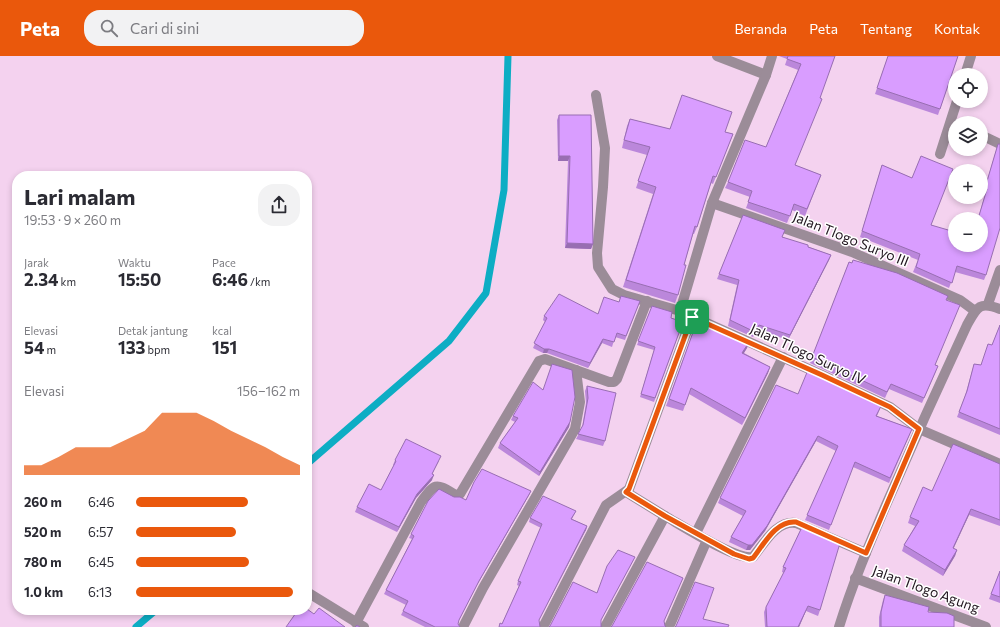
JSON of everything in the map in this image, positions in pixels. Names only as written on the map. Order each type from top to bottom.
[{"type":"street","points":[[717,56],[766,75]]},
{"type":"street","points":[[680,311],[712,203],[766,75],[772,56]]},
{"type":"street","points":[[967,68],[971,56]]},
{"type":"street","name":"Jalan Tlogo Suryo IV","points":[[596,95],[605,148],[597,253],[598,267],[612,289],[624,295],[680,311],[783,357],[890,407],[919,429],[1000,464]]},
{"type":"street","points":[[940,154],[948,134]]},
{"type":"street","points":[[988,138],[1000,144]]},
{"type":"street","name":"Jalan Tlogo Suryo III","points":[[712,203],[852,252],[960,300],[975,311]]},
{"type":"street","points":[[988,304],[1000,270]]},
{"type":"street","points":[[312,595],[360,625],[421,502],[435,486],[441,486],[456,495],[460,494],[539,361],[545,359],[609,382],[614,382],[617,379],[646,302]]},
{"type":"street","points":[[839,627],[855,578],[919,429],[967,325],[975,311],[982,306],[988,304],[1000,309]]},
{"type":"street","points":[[543,627],[606,505],[629,489],[692,317]]},
{"type":"street","points":[[696,533],[783,357]]},
{"type":"street","points":[[463,627],[483,588],[575,429],[580,402],[576,370]]},
{"type":"street","points":[[626,492],[707,540],[734,554],[749,559],[753,558],[778,527],[783,523],[791,522],[796,522],[866,553]]},
{"type":"street","points":[[605,627],[665,516]]},
{"type":"street","points":[[668,627],[707,540]]},
{"type":"street","name":"Jalan Tlogo Agung","points":[[855,578],[986,627]]},
{"type":"building","points":[[788,56],[835,56],[820,98],[822,99],[795,165],[821,175],[807,209],[794,204],[790,216],[748,202],[752,191],[728,182],[745,140],[766,147],[801,64],[787,59]]},
{"type":"building","points":[[888,56],[958,56],[954,68],[948,68],[948,85],[940,109],[877,88]]},
{"type":"building","points":[[682,95],[732,112],[725,132],[733,134],[716,177],[713,176],[697,227],[695,226],[684,265],[686,265],[678,295],[626,280],[656,187],[638,181],[650,147],[624,140],[630,119],[670,129]]},
{"type":"building","points":[[559,115],[591,115],[593,244],[567,243],[570,156],[559,156]]},
{"type":"building","points":[[998,144],[1000,144],[1000,228],[986,275],[957,266],[952,283],[916,267],[920,254],[862,231],[882,165],[912,178],[921,156],[948,167],[948,182],[931,225],[948,230],[948,252],[988,252],[988,212],[980,212],[982,204],[988,204],[988,178]]},
{"type":"building","points":[[743,215],[785,230],[782,237],[808,245],[808,247],[831,255],[790,335],[759,325],[755,332],[730,320],[739,280],[719,274]]},
{"type":"building","points":[[853,260],[897,273],[948,296],[946,300],[960,305],[935,365],[938,366],[924,398],[891,384],[887,392],[812,357],[849,262],[852,263]]},
{"type":"building","points":[[559,294],[598,314],[604,297],[619,302],[621,296],[640,301],[626,336],[617,333],[614,342],[603,339],[590,363],[549,349],[544,349],[534,343],[547,318],[544,316]]},
{"type":"building","points":[[652,306],[672,312],[671,318],[683,322],[655,398],[641,394],[655,347],[638,341]]},
{"type":"building","points":[[696,324],[727,335],[727,332],[749,342],[742,353],[770,367],[745,418],[691,388],[685,405],[669,399]]},
{"type":"building","points":[[1000,325],[1000,429],[959,412],[967,391],[974,364],[981,365],[988,344],[992,345]]},
{"type":"building","points":[[552,364],[572,370],[575,397],[570,422],[540,472],[500,443],[518,418],[513,416],[533,382],[543,390]]},
{"type":"building","points":[[808,370],[882,404],[876,416],[912,429],[890,478],[855,462],[831,525],[807,515],[838,446],[818,436],[767,526],[752,545],[748,545],[731,537],[746,511],[720,498],[776,385],[798,394]]},
{"type":"building","points":[[587,386],[616,393],[605,441],[578,434],[583,425],[588,398]]},
{"type":"building","points":[[406,439],[441,456],[432,474],[434,475],[417,494],[399,527],[357,507],[369,484],[381,490]]},
{"type":"building","points":[[953,444],[1000,464],[1000,520],[971,509],[953,548],[957,550],[945,570],[904,545],[919,521],[910,517],[923,487],[932,491]]},
{"type":"building","points":[[482,469],[531,491],[479,581],[459,620],[458,624],[460,627],[435,627],[403,611],[408,601],[386,590],[414,536],[411,534],[428,501],[439,489],[454,497],[460,497],[466,500]]},
{"type":"building","points":[[543,496],[576,511],[571,519],[587,526],[539,620],[540,627],[499,627],[500,623],[502,624],[521,582],[518,581],[542,524],[530,518]]},
{"type":"building","points":[[802,527],[840,543],[820,610],[808,606],[798,627],[767,627],[766,607],[786,568],[783,567]]},
{"type":"building","points":[[618,550],[635,557],[601,620],[601,627],[549,627],[573,582],[597,593],[607,566]]},
{"type":"building","points":[[647,562],[683,578],[664,621],[666,627],[611,627],[612,626]]},
{"type":"building","points":[[1000,571],[1000,597],[991,594]]},
{"type":"building","points":[[695,582],[714,588],[703,619],[729,625],[728,627],[675,627]]},
{"type":"building","points":[[885,595],[929,607],[928,612],[947,613],[954,616],[954,627],[881,627],[881,612]]},
{"type":"building","points":[[319,608],[345,627],[286,627],[294,615],[312,615],[312,613],[314,614]]},
{"type":"waterway","points":[[312,460],[449,341],[486,293],[504,190],[508,56]]},
{"type":"waterway","points":[[136,627],[150,615]]},
{"type":"route","points":[[692,317],[890,407],[919,429],[866,553],[796,522],[791,522],[783,523],[778,527],[753,558],[743,558],[707,540],[626,492],[629,489],[692,317]]}]
